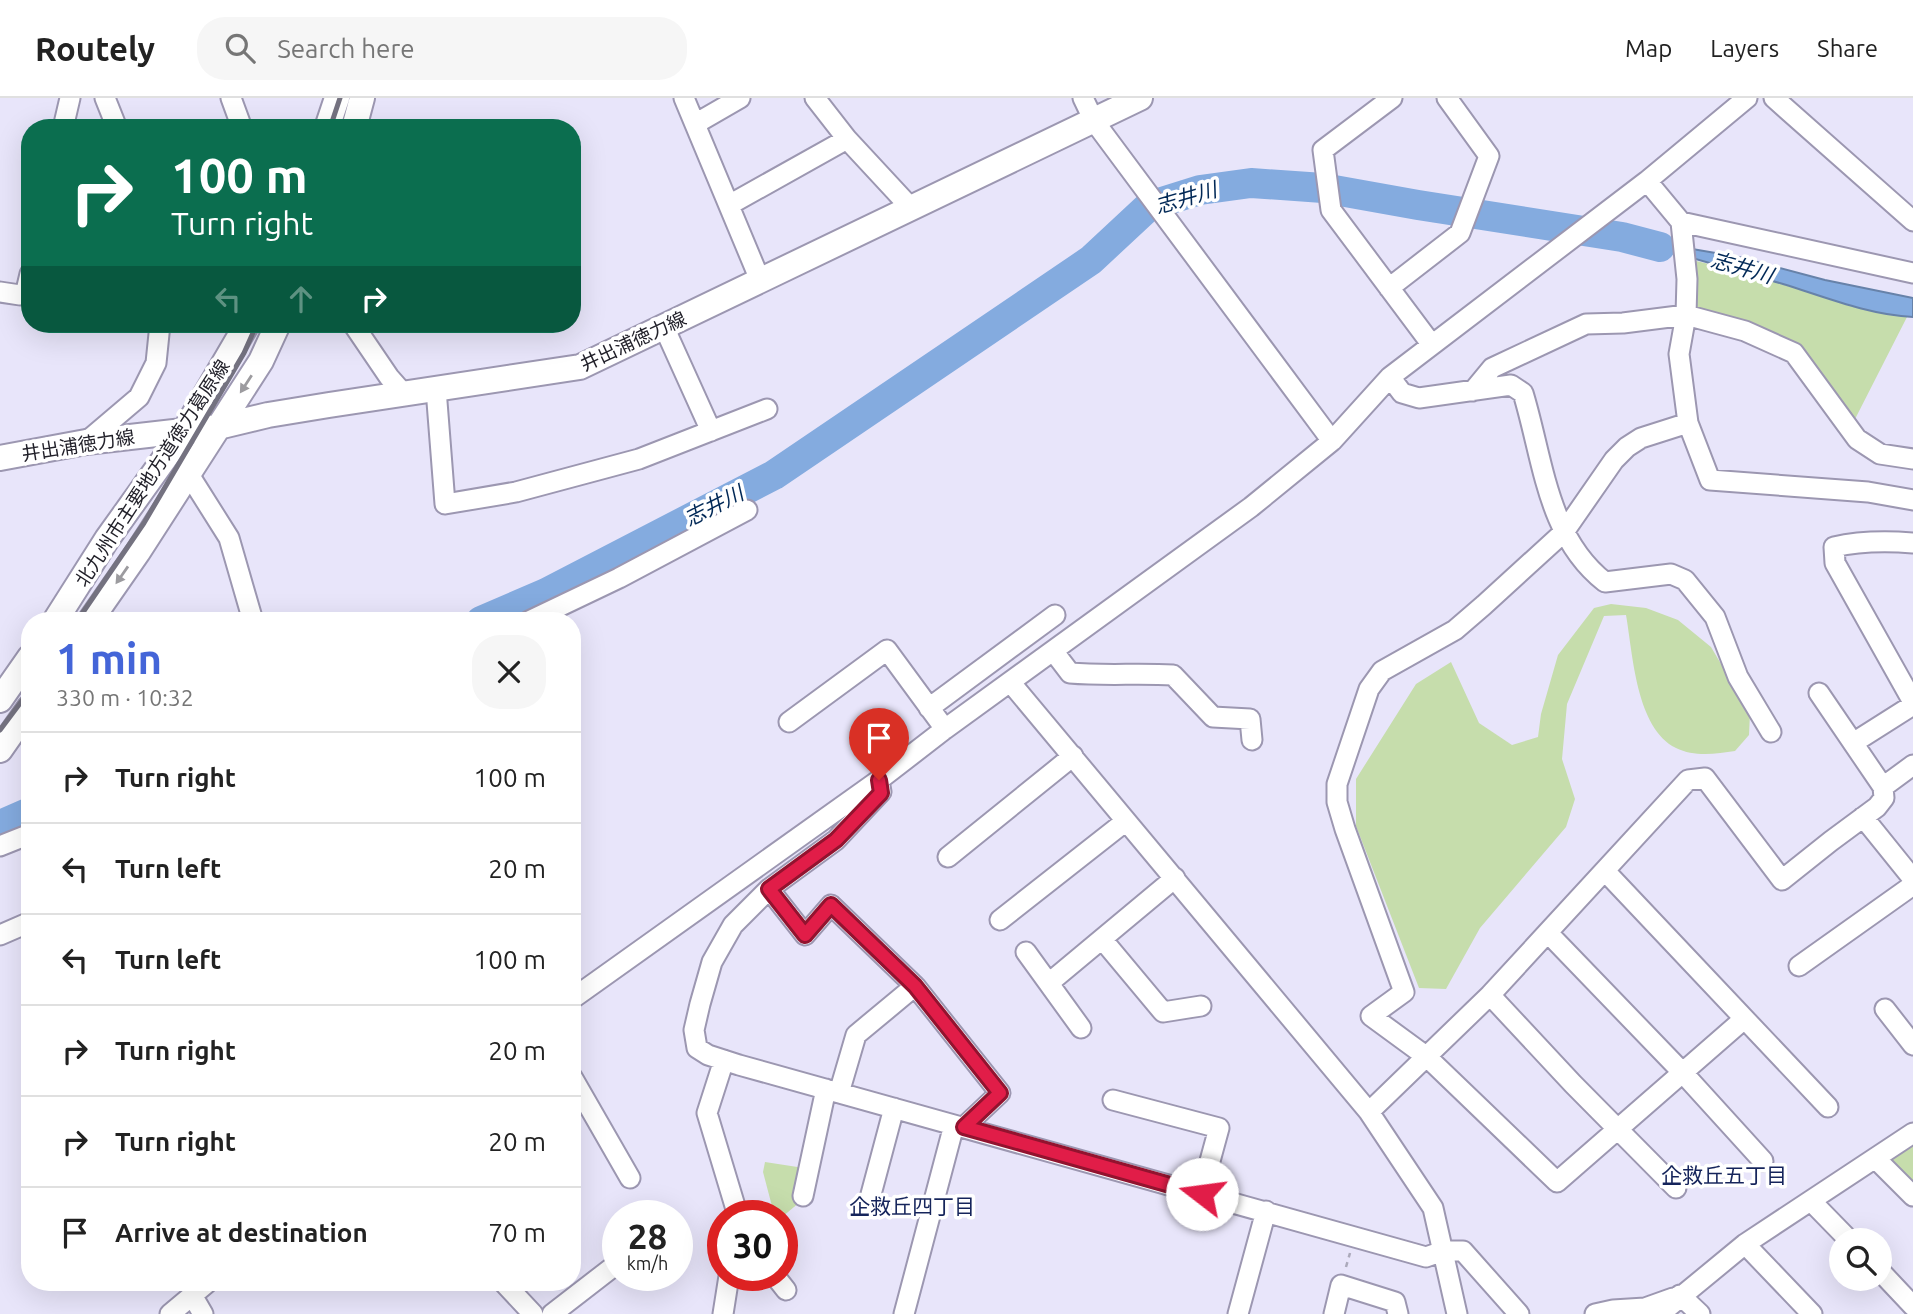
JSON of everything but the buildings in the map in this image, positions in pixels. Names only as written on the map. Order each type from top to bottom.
[{"type":"main road","points":[[330,119],[337,98]]},
{"type":"main road","points":[[356,119],[362,98]]},
{"type":"main road","name":"井出浦徳力線","points":[[2,453],[218,427],[268,415],[580,367],[1140,98]]},
{"type":"main road","name":"北九州市主要地方道徳力葛原線","points":[[61,612],[107,539],[185,430],[242,333]]},
{"type":"main road","name":"北九州市主要地方道徳力葛原線","points":[[96,612],[261,361],[274,333]]},
{"type":"main road","points":[[0,700],[21,670]]},
{"type":"main road","points":[[0,750],[21,720]]},
{"type":"street","points":[[65,119],[70,98]]},
{"type":"street","points":[[105,98],[113,119]]},
{"type":"street","points":[[232,98],[240,119]]},
{"type":"street","points":[[684,98],[760,280]]},
{"type":"street","points":[[695,124],[740,98]]},
{"type":"street","points":[[815,98],[847,139],[911,208]]},
{"type":"street","points":[[1083,98],[1094,121],[1332,441]]},
{"type":"street","points":[[1392,98],[1323,150],[1331,210],[1432,345]]},
{"type":"street","points":[[1389,288],[1460,233],[1489,156],[1447,98]]},
{"type":"street","points":[[581,993],[879,780],[1251,507],[1332,441],[1390,377],[1647,181],[1747,98]]},
{"type":"street","points":[[1774,98],[1913,221]]},
{"type":"street","points":[[729,205],[847,139]]},
{"type":"street","points":[[1647,181],[1681,222],[1687,279],[1686,315],[1679,354],[1688,423],[1710,480],[1868,492],[1913,500]]},
{"type":"street","points":[[1681,222],[1913,273]]},
{"type":"street","points":[[0,292],[21,294]]},
{"type":"street","points":[[1473,391],[1492,368],[1586,324],[1623,323],[1686,315],[1745,331],[1794,353],[1857,439],[1880,454],[1913,459]]},
{"type":"street","points":[[664,327],[711,431]]},
{"type":"street","points":[[86,442],[139,397],[156,363],[159,333]]},
{"type":"street","points":[[359,333],[404,394]]},
{"type":"street","points":[[1390,377],[1402,393],[1419,398],[1511,386],[1523,393],[1554,512],[1591,572],[1605,582],[1671,574],[1685,580],[1715,617],[1738,677],[1771,732]]},
{"type":"street","points":[[436,389],[445,504],[516,492],[639,459],[767,408]]},
{"type":"street","points":[[1688,423],[1641,438],[1627,447],[1614,460],[1564,532],[1455,630],[1382,671],[1369,689],[1354,731],[1338,784],[1338,802],[1345,829],[1404,992],[1371,1016],[1427,1057],[1557,1182],[1744,1019]]},
{"type":"street","points":[[188,473],[229,538],[250,612]]},
{"type":"street","points":[[548,612],[619,579],[747,510]]},
{"type":"street","points":[[1853,743],[1913,704],[1835,562],[1834,547],[1848,543],[1913,543]]},
{"type":"street","points":[[929,708],[1055,615]]},
{"type":"street","points":[[789,722],[887,650],[945,729]]},
{"type":"street","points":[[1054,652],[1070,673],[1105,676],[1173,675],[1213,717],[1250,719],[1252,740]]},
{"type":"street","points":[[1012,683],[1369,1112],[1433,1208],[1457,1314]]},
{"type":"street","points":[[1369,1112],[1490,995],[1689,780],[1704,778],[1782,880],[1877,807],[1884,799],[1882,787],[1819,693]]},
{"type":"street","points":[[948,857],[1073,756]]},
{"type":"street","points":[[1882,787],[1913,765]]},
{"type":"street","points":[[879,780],[881,793],[836,840],[769,889],[733,925],[712,962],[694,1030],[697,1048],[723,1060],[1426,1256],[1443,1251],[1463,1251],[1518,1314]]},
{"type":"street","points":[[1863,817],[1913,879]]},
{"type":"street","points":[[1000,920],[1126,821]]},
{"type":"street","points":[[0,846],[21,838]]},
{"type":"street","points":[[1605,871],[1828,1107]]},
{"type":"street","points":[[1049,983],[1174,878]]},
{"type":"street","points":[[1799,966],[1913,885]]},
{"type":"street","points":[[769,889],[805,935],[831,905],[915,986],[1000,1093],[959,1126],[904,1314]]},
{"type":"street","points":[[0,935],[21,926]]},
{"type":"street","points":[[1548,933],[1683,1073],[1763,1161]]},
{"type":"street","points":[[1101,939],[1163,1012],[1201,1006]]},
{"type":"street","points":[[1026,952],[1080,1028]]},
{"type":"street","points":[[803,1196],[833,1091],[856,1035],[915,986]]},
{"type":"street","points":[[1490,995],[1676,1188]]},
{"type":"street","points":[[1885,1009],[1913,1045]]},
{"type":"street","points":[[723,1060],[707,1113],[733,1200]]},
{"type":"street","points":[[581,1093],[630,1178]]},
{"type":"street","points":[[1113,1100],[1219,1128],[1202,1194]]},
{"type":"street","points":[[870,1198],[894,1108]]},
{"type":"street","points":[[1660,1314],[1745,1244],[1913,1133]]},
{"type":"street","points":[[1876,1158],[1913,1196]]},
{"type":"street","points":[[1811,1201],[1837,1228]]},
{"type":"street","points":[[1237,1314],[1265,1211]]},
{"type":"street","points":[[1745,1244],[1812,1314]]},
{"type":"street","points":[[552,1314],[602,1275]]},
{"type":"street","points":[[1892,1284],[1913,1307]]},
{"type":"street","points":[[1334,1314],[1341,1285],[1395,1301],[1398,1314]]},
{"type":"street","points":[[170,1314],[197,1291]]},
{"type":"street","points":[[199,1291],[203,1314]]},
{"type":"street","points":[[511,1291],[533,1314]]},
{"type":"street","points":[[723,1314],[727,1291]]},
{"type":"street","points":[[1595,1314],[1646,1308],[1680,1295]]},
{"type":"street","points":[[1680,1295],[1700,1314]]},
{"type":"path","points":[[1341,1285],[1355,1237]]},
{"type":"green space","points":[[1692,260],[1907,317],[1852,425],[1803,355],[1691,311]]},
{"type":"green space","points":[[1611,604],[1646,608],[1678,620],[1711,647],[1750,713],[1749,735],[1735,751],[1713,754],[1683,751],[1663,738],[1644,708],[1634,669],[1626,615],[1604,616],[1567,704],[1562,759],[1575,799],[1566,827],[1480,928],[1446,989],[1419,988],[1356,826],[1356,779],[1416,684],[1451,662],[1479,723],[1512,745],[1538,737],[1541,714],[1558,655],[1594,608]]},
{"type":"green space","points":[[1913,1139],[1913,1193],[1884,1161]]},
{"type":"green space","points":[[765,1162],[804,1168],[800,1202],[770,1200],[763,1172]]},
{"type":"water","points":[[1622,237],[1739,257],[1825,280],[1913,298],[1913,317],[1847,305]]},
{"type":"waterway","name":"志井川","points":[[502,612],[546,593],[774,475],[1091,260],[1149,206],[1200,190],[1251,183],[1323,188],[1622,237],[1660,247]]},
{"type":"waterway","name":"志井川","points":[[0,825],[21,816]]},
{"type":"railway","points":[[333,119],[340,98]]},
{"type":"railway","points":[[83,612],[144,523],[244,353],[253,333]]},
{"type":"railway","points":[[0,730],[21,702]]},
{"type":"district","name":"企救丘五丁目","points":[[1724,1176]]},
{"type":"district","name":"企救丘四丁目","points":[[912,1207]]},
{"type":"route","points":[[879,780],[881,793],[836,840],[769,889],[805,935],[831,905],[915,986],[1000,1093],[964,1127],[1202,1194]]}]
